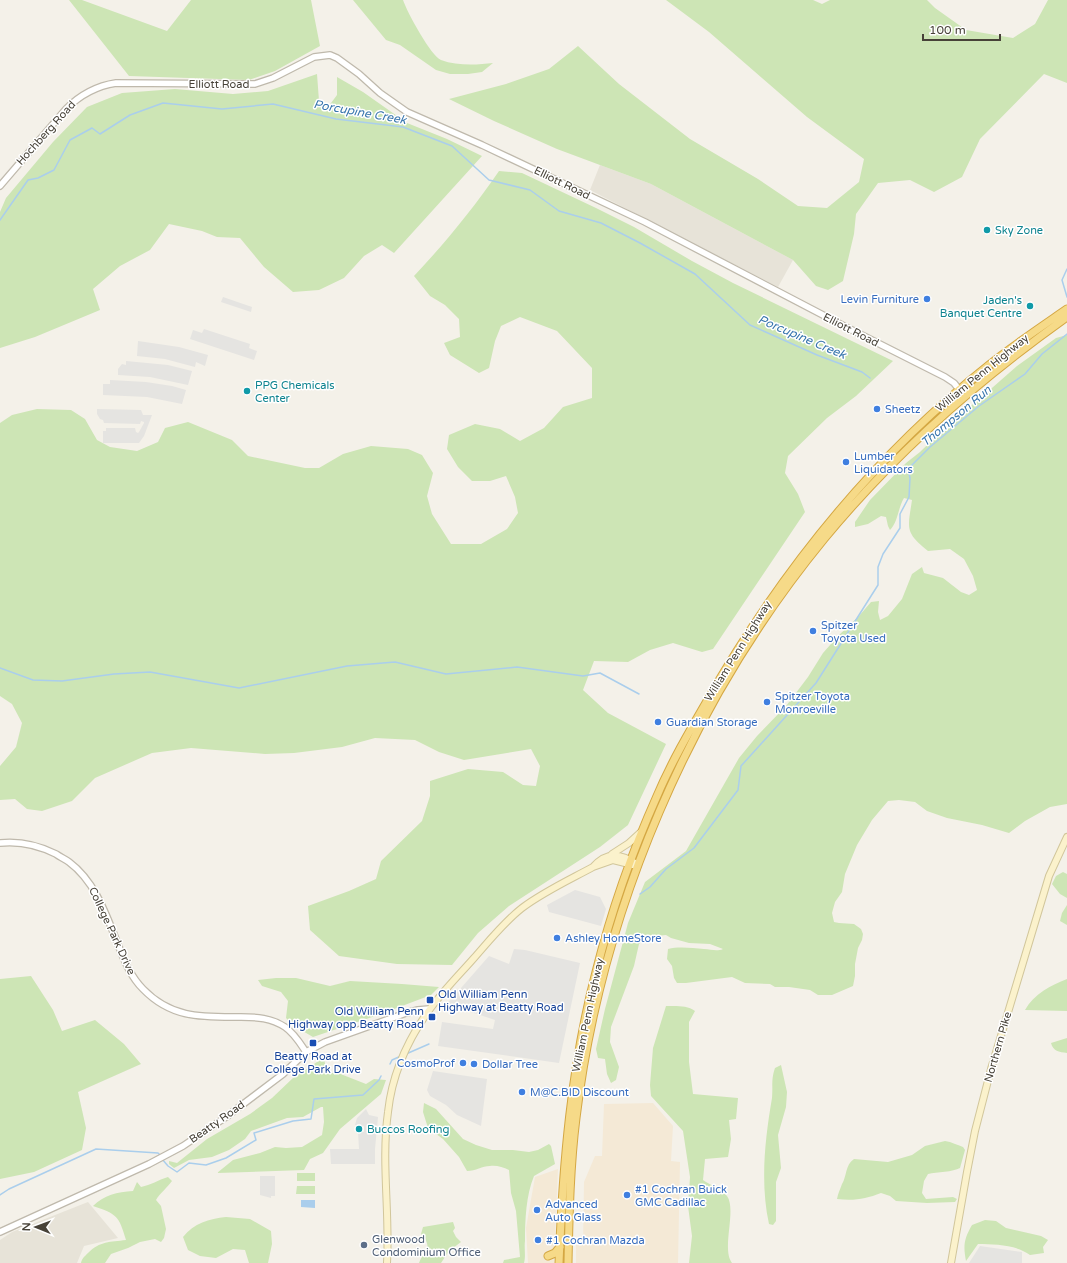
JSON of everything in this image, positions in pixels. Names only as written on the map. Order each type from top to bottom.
[{"type":"highway","name":"William Penn Highway","points":[[559,1263],[567,1142],[573,1088],[592,989],[601,952],[630,862],[642,830],[666,776],[738,648],[785,579],[818,536],[875,471],[912,433],[959,390],[1011,348],[1067,309]]},
{"type":"highway","name":"William Penn Highway","points":[[568,1263],[569,1209],[573,1142],[584,1062],[611,948],[627,896],[658,813],[691,743],[730,674],[774,606],[823,540],[853,505],[918,439],[965,396],[1016,354],[1067,317]]},
{"type":"highway","points":[[559,1263],[548,1256],[560,1247]]},
{"type":"main road","points":[[387,1263],[388,1242],[385,1134],[388,1110],[405,1049],[429,1009],[515,914],[532,901],[592,867],[599,861],[629,843],[642,830]]},
{"type":"main road","name":"Northern Pike","points":[[951,1263],[971,1151],[991,1069],[1049,876],[1067,837]]},
{"type":"main road","points":[[609,856],[617,855],[638,865]]},
{"type":"main road","points":[[592,867],[613,860],[630,862]]},
{"type":"street","name":"Elliott Road","points":[[146,83],[255,84],[273,78],[314,57],[330,55],[337,58],[359,74],[380,94],[407,112],[482,144],[644,222],[945,377],[954,383],[965,396]]},
{"type":"street","name":"Hochberg Road","points":[[0,186],[47,130],[76,99],[94,89],[109,84],[146,83]]},
{"type":"street","name":"College Park Drive","points":[[0,843],[20,842],[50,852],[69,862],[96,892],[126,966],[142,988],[164,1006],[189,1015],[206,1017],[264,1018],[274,1021],[285,1027],[306,1052]]},
{"type":"street","name":"Beatty Road","points":[[0,1232],[149,1164],[183,1146],[226,1117],[283,1074],[306,1052],[336,1038],[406,1013],[429,1009]]},
{"type":"shaded area","points":[[600,165],[651,184],[793,260],[778,287],[590,190]]},
{"type":"shaded area","points":[[223,297],[252,307],[251,312],[221,302]]},
{"type":"shaded area","points":[[204,329],[250,344],[249,348],[257,351],[254,360],[190,339],[193,330],[202,333]]},
{"type":"shaded area","points":[[138,341],[179,347],[208,355],[205,366],[196,362],[195,367],[165,359],[137,356]]},
{"type":"shaded area","points":[[126,361],[168,365],[192,371],[188,385],[150,377],[118,375],[118,369],[122,364],[126,365]]},
{"type":"shaded area","points":[[110,380],[146,382],[186,390],[182,404],[147,397],[103,395],[103,384],[110,384]]},
{"type":"shaded area","points":[[97,409],[141,410],[143,415],[152,415],[144,436],[139,443],[103,443],[103,431],[106,431],[106,428],[135,428],[136,432],[138,433],[144,422],[141,421],[140,424],[104,423],[97,414]]},
{"type":"shaded area","points":[[575,890],[600,897],[606,909],[601,926],[549,912],[547,905]]},
{"type":"shaded area","points":[[514,949],[525,950],[580,963],[559,1063],[438,1046],[442,1022],[493,1029],[495,1020],[447,1004],[489,956],[509,964]]},
{"type":"shaded area","points":[[433,1071],[487,1079],[481,1126],[457,1115],[446,1105],[430,1096],[427,1090]]},
{"type":"shaded area","points":[[653,1103],[673,1126],[671,1161],[680,1162],[678,1263],[576,1263],[576,1245],[583,1244],[584,1182],[595,1156],[602,1156],[604,1104]]},
{"type":"shaded area","points":[[366,1109],[369,1115],[378,1117],[375,1164],[331,1164],[330,1149],[359,1149],[358,1132],[364,1132],[364,1126],[355,1125],[357,1118]]},
{"type":"shaded area","points":[[558,1169],[554,1263],[528,1263],[526,1228],[535,1177]]},
{"type":"shaded area","points":[[260,1176],[275,1176],[275,1196],[271,1196],[271,1198],[260,1195]]},
{"type":"shaded area","points":[[88,1202],[118,1238],[84,1246],[77,1263],[0,1263],[0,1240],[12,1232]]},
{"type":"shaded area","points":[[980,1246],[1022,1252],[1022,1263],[969,1263]]},
{"type":"green space","points":[[69,0],[82,0],[167,31],[191,0],[311,0],[320,46],[275,71],[249,80],[129,76]]},
{"type":"green space","points":[[353,0],[403,0],[409,14],[431,51],[441,60],[474,65],[493,63],[482,72],[468,74],[450,74],[436,70],[400,45],[386,40]]},
{"type":"green space","points":[[666,0],[813,0],[822,4],[830,0],[927,0],[935,8],[966,30],[1013,38],[1035,24],[1048,0],[1067,0],[1067,83],[1044,74],[980,139],[962,177],[934,192],[910,180],[878,183],[856,214],[854,234],[843,281],[828,290],[816,286],[793,260],[651,184],[557,149],[449,99],[506,84],[549,69],[578,46],[619,84],[690,139],[758,179],[798,206],[827,208],[859,182],[864,159],[807,117],[709,32]]},
{"type":"green space","points":[[317,74],[319,101],[328,107],[337,95],[337,77],[363,92],[407,123],[447,139],[482,156],[394,253],[382,245],[364,256],[344,278],[319,290],[293,292],[264,267],[240,238],[217,237],[202,231],[169,224],[150,250],[120,266],[93,289],[100,310],[35,337],[0,348],[0,212],[6,198],[53,142],[87,107],[122,93],[175,89],[233,94],[268,91]]},
{"type":"green space","points":[[499,171],[522,173],[596,208],[634,227],[733,283],[893,361],[856,396],[827,418],[788,456],[785,473],[798,494],[805,512],[713,649],[702,652],[673,643],[650,650],[628,662],[594,661],[583,690],[608,713],[666,744],[628,825],[600,847],[509,906],[478,933],[452,965],[397,964],[339,956],[310,930],[308,906],[376,879],[381,861],[422,821],[430,796],[430,781],[468,769],[503,772],[523,785],[536,786],[540,766],[531,749],[464,760],[439,752],[415,740],[375,738],[342,747],[294,753],[265,754],[191,748],[152,753],[95,778],[72,801],[42,811],[27,809],[15,799],[0,800],[0,766],[16,747],[22,723],[12,704],[0,696],[0,423],[12,415],[37,409],[71,410],[85,419],[97,440],[110,447],[137,451],[158,442],[165,428],[188,422],[232,440],[248,456],[305,468],[319,468],[343,454],[371,446],[408,449],[422,455],[433,473],[427,496],[432,514],[451,544],[481,544],[507,529],[518,513],[515,497],[506,476],[490,481],[472,481],[458,467],[447,449],[449,435],[475,424],[500,429],[520,441],[544,428],[563,407],[592,398],[592,368],[557,331],[520,317],[501,326],[495,341],[489,368],[479,373],[450,355],[444,343],[460,337],[459,319],[445,305],[430,296],[414,276],[437,251],[479,199]]},
{"type":"green space","points":[[1067,335],[1067,804],[1050,807],[1025,821],[1009,833],[982,825],[947,818],[927,811],[915,802],[899,800],[888,801],[872,820],[857,845],[845,874],[842,892],[835,902],[832,913],[834,922],[854,924],[861,929],[863,934],[858,948],[853,986],[832,995],[818,995],[810,990],[775,987],[770,984],[745,983],[732,977],[677,983],[674,978],[672,966],[667,959],[668,949],[681,947],[716,950],[723,949],[710,944],[689,943],[666,935],[645,937],[639,944],[634,966],[611,1027],[610,1042],[619,1067],[616,1080],[611,1083],[607,1074],[605,1059],[598,1058],[596,1049],[628,923],[645,882],[686,851],[739,758],[757,736],[786,706],[808,677],[823,653],[871,602],[879,601],[878,612],[880,620],[888,616],[902,599],[912,574],[922,567],[924,573],[943,578],[961,592],[969,595],[977,590],[973,576],[964,559],[950,549],[928,551],[920,545],[911,534],[909,517],[912,500],[904,498],[895,523],[890,530],[886,517],[881,516],[868,524],[855,527],[855,522],[870,500],[906,463],[920,452],[958,415],[976,402],[1017,366],[1056,338]]},
{"type":"green space","points":[[1063,872],[1067,874],[1067,898],[1060,894],[1052,884],[1056,876]]},
{"type":"green space","points":[[1067,905],[1067,925],[1060,921],[1062,913]]},
{"type":"green space","points":[[31,976],[53,1010],[62,1031],[95,1020],[124,1044],[141,1064],[78,1092],[86,1128],[82,1150],[34,1172],[0,1179],[0,979]]},
{"type":"green space","points":[[296,978],[330,986],[350,981],[439,987],[431,995],[313,1037],[294,1026],[286,1018],[288,1001],[281,992],[262,986],[258,980]]},
{"type":"green space","points":[[1067,979],[1067,1011],[1025,1010],[1033,999],[1043,991]]},
{"type":"green space","points":[[666,1006],[685,1007],[695,1011],[689,1022],[689,1062],[693,1094],[738,1098],[736,1119],[729,1120],[731,1139],[728,1157],[705,1159],[703,1180],[725,1194],[730,1202],[728,1249],[729,1257],[732,1263],[689,1263],[692,1236],[688,1206],[690,1177],[683,1131],[651,1096],[650,1085],[653,1048]]},
{"type":"green space","points":[[1067,1038],[1067,1053],[1057,1051],[1053,1048],[1051,1043]]},
{"type":"green space","points":[[323,1058],[326,1073],[338,1073],[366,1084],[374,1079],[386,1080],[381,1094],[340,1129],[323,1153],[310,1159],[304,1170],[217,1173],[233,1160],[260,1153],[275,1147],[302,1147],[322,1135],[324,1122],[323,1107],[303,1117],[287,1118],[251,1131],[245,1139],[229,1150],[212,1157],[189,1160],[174,1168],[169,1164],[169,1161],[177,1163],[207,1139],[250,1114],[272,1098],[293,1078]]},
{"type":"green space","points":[[781,1065],[787,1092],[786,1107],[778,1135],[781,1168],[776,1182],[776,1221],[773,1225],[769,1224],[766,1208],[764,1161],[772,1098],[773,1076],[775,1068]]},
{"type":"green space","points":[[424,1103],[436,1109],[463,1139],[476,1145],[492,1150],[529,1152],[538,1150],[549,1144],[551,1146],[555,1164],[534,1176],[529,1191],[526,1216],[524,1263],[503,1263],[504,1260],[520,1257],[516,1211],[511,1193],[509,1170],[500,1166],[492,1166],[467,1171],[459,1157],[443,1139],[428,1128],[423,1112]]},
{"type":"green space","points":[[945,1141],[963,1147],[965,1150],[960,1168],[928,1174],[924,1181],[922,1193],[926,1199],[953,1197],[957,1199],[955,1202],[927,1203],[896,1201],[890,1196],[881,1193],[860,1199],[837,1199],[849,1164],[854,1159],[888,1162],[912,1155],[925,1146]]},
{"type":"green space","points":[[297,1173],[315,1173],[315,1181],[297,1181]]},
{"type":"green space","points":[[168,1177],[172,1181],[156,1200],[161,1206],[166,1229],[164,1238],[161,1242],[155,1239],[140,1242],[111,1254],[105,1263],[81,1263],[85,1256],[97,1246],[110,1242],[126,1240],[116,1217],[107,1211],[93,1206],[97,1202],[111,1195],[133,1191],[137,1182],[141,1187]]},
{"type":"green space","points":[[297,1186],[315,1186],[315,1194],[296,1194]]},
{"type":"green space","points":[[226,1217],[250,1219],[271,1231],[272,1244],[268,1263],[249,1263],[245,1250],[233,1249],[216,1258],[200,1256],[188,1250],[183,1237],[187,1232],[202,1222]]},
{"type":"green space","points":[[985,1220],[996,1221],[1006,1228],[1041,1236],[1048,1240],[1043,1247],[1044,1253],[1030,1255],[1012,1247],[978,1244],[966,1261],[964,1246],[967,1234],[972,1225]]},
{"type":"green space","points":[[453,1222],[455,1228],[453,1231],[461,1242],[449,1251],[441,1263],[419,1263],[427,1249],[427,1243],[421,1234],[423,1227]]},
{"type":"water","points":[[301,1200],[315,1200],[315,1208],[301,1207]]},
{"type":"waterway","name":"Porcupine Creek","points":[[0,220],[28,180],[38,178],[54,170],[70,140],[92,128],[100,134],[130,115],[163,103],[222,109],[273,104],[336,119],[403,127],[452,146],[489,180],[530,190],[559,211],[601,223],[695,274],[750,325],[817,355],[862,372],[870,378]]},
{"type":"waterway","name":"Thompson Run","points":[[1067,269],[1062,280],[1067,297]]},
{"type":"waterway","name":"Thompson Run","points":[[640,894],[650,887],[666,869],[694,848],[738,790],[741,766],[816,683],[878,585],[878,567],[883,554],[900,528],[900,514],[909,497],[910,478],[908,469],[930,447],[979,406],[1025,374],[1042,354],[1067,334]]},
{"type":"waterway","points":[[0,668],[33,680],[62,681],[114,674],[150,672],[239,688],[347,666],[395,662],[446,674],[517,667],[583,676],[600,673],[639,694]]},
{"type":"waterway","points":[[406,1054],[429,1044]]},
{"type":"waterway","points":[[390,1064],[392,1060],[401,1056]]},
{"type":"waterway","points":[[162,1159],[168,1166],[177,1172],[189,1163],[206,1165],[226,1158],[256,1140],[254,1133],[293,1121],[311,1119],[314,1099],[363,1095],[379,1080],[381,1076]]},
{"type":"waterway","points":[[0,1195],[9,1189],[96,1149],[158,1153],[160,1155]]},
{"type":"place","name":"Sky Zone","points":[[987,230]]},
{"type":"place","name":"Levin Furniture","points":[[927,299]]},
{"type":"place","name":"Jaden's Banquet Centre","points":[[1030,306]]},
{"type":"place","name":"PPG Chemicals Center","points":[[247,391]]},
{"type":"place","name":"Sheetz","points":[[877,409]]},
{"type":"place","name":"Lumber Liquidators","points":[[846,462]]},
{"type":"place","name":"Spitzer Toyota Used","points":[[813,631]]},
{"type":"place","name":"Spitzer Toyota Monroeville","points":[[767,702]]},
{"type":"place","name":"Guardian Storage","points":[[658,722]]},
{"type":"place","name":"Ashley HomeStore","points":[[557,938]]},
{"type":"place","name":"Old William Penn Highway at Beatty Road","points":[[430,1000]]},
{"type":"place","name":"Old William Penn Highway opp Beatty Road","points":[[432,1017]]},
{"type":"place","name":"Beatty Road at College Park Drive","points":[[313,1043]]},
{"type":"place","name":"CosmoProf","points":[[463,1063]]},
{"type":"place","name":"Dollar Tree","points":[[474,1064]]},
{"type":"place","name":"M@C.BID Discount","points":[[522,1092]]},
{"type":"place","name":"Buccos Roofing","points":[[359,1129]]},
{"type":"place","name":"#1 Cochran Buick GMC Cadillac","points":[[627,1195]]},
{"type":"place","name":"Advanced Auto Glass","points":[[537,1210]]},
{"type":"place","name":"#1 Cochran Mazda","points":[[538,1240]]},
{"type":"place","name":"Glenwood Condominium Office","points":[[364,1245]]}]
